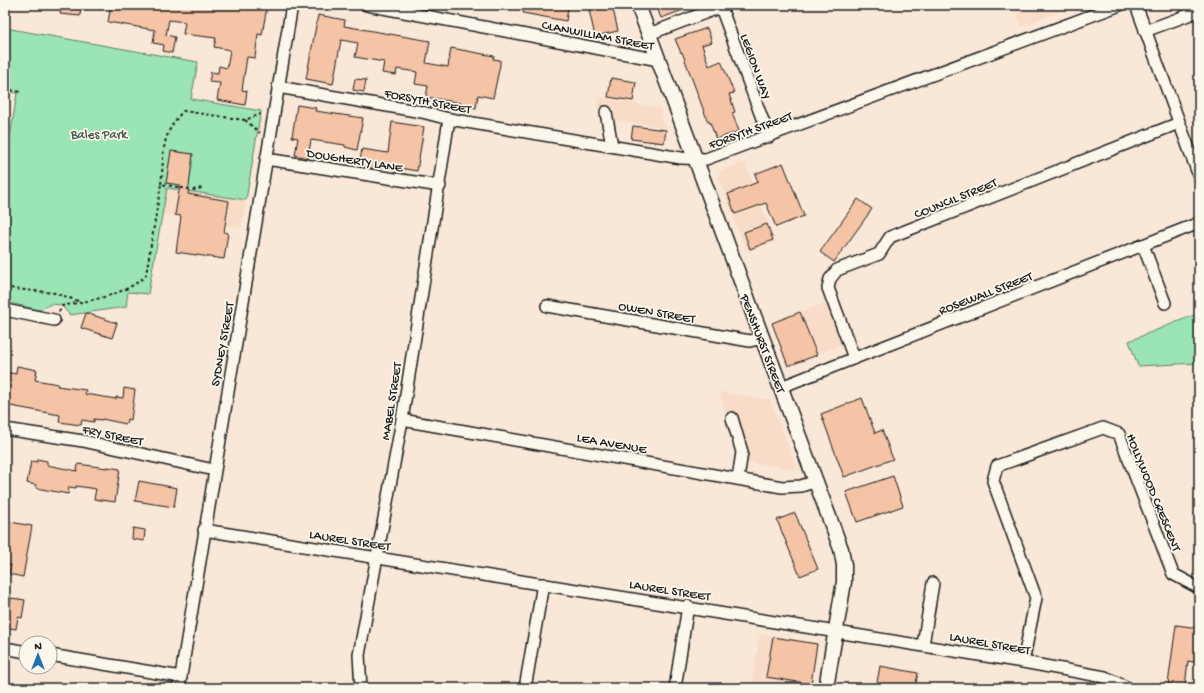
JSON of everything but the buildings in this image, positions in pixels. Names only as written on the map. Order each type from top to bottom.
[{"type":"main road","name":"PENSHURST STREET","points":[[638,5],[836,533],[844,565],[842,598],[826,688]]},
{"type":"street","name":"SYDNEY STREET","points":[[179,688],[292,5]]},
{"type":"street","name":"CLANWILLIAM STREET","points":[[367,5],[659,60]]},
{"type":"street","name":"FORSYTH STREET","points":[[278,87],[422,112],[449,119],[680,158],[706,159],[769,137],[1120,5]]},
{"type":"street","points":[[1136,5],[1199,176]]},
{"type":"street","points":[[649,34],[722,6]]},
{"type":"street","name":"LEGION WAY","points":[[722,6],[769,137]]},
{"type":"street","points":[[1145,31],[1199,11]]},
{"type":"street","points":[[606,112],[612,146]]},
{"type":"street","name":"MABEL STREET","points":[[360,688],[360,655],[402,420],[440,186],[449,119]]},
{"type":"street","name":"COUNCIL STREET","points":[[854,358],[828,288],[830,279],[837,270],[880,254],[890,237],[1180,123]]},
{"type":"street","name":"DOUGHERTY LANE","points":[[266,159],[440,186]]},
{"type":"street","name":"ROSEWALL STREET","points":[[781,387],[1199,223]]},
{"type":"street","points":[[1143,245],[1165,303]]},
{"type":"street","name":"OWEN STREET","points":[[547,306],[750,341],[762,338]]},
{"type":"street","points":[[5,310],[54,320]]},
{"type":"street","points":[[732,418],[742,452],[738,479]]},
{"type":"street","name":"LEA AVENUE","points":[[402,420],[782,486],[801,486],[816,481]]},
{"type":"street","name":"HOLLYWOOD CRESCENT","points":[[1023,662],[1036,598],[993,481],[997,466],[1103,428],[1119,434],[1173,574],[1199,588]]},
{"type":"street","name":"FRY STREET","points":[[5,429],[90,443],[214,470]]},
{"type":"street","name":"LAUREL STREET","points":[[204,530],[836,630],[1105,677],[1128,688]]},
{"type":"street","points":[[923,645],[933,583]]},
{"type":"street","points":[[525,688],[543,584]]},
{"type":"street","points":[[674,688],[688,606]]},
{"type":"street","points":[[5,648],[18,650]]},
{"type":"street","points":[[58,656],[181,677]]},
{"type":"path","points":[[5,89],[21,92]]},
{"type":"path","points":[[54,320],[62,306],[107,296],[136,285],[146,275],[161,184],[164,159],[163,150],[167,132],[183,111],[244,120],[261,114]]},
{"type":"path","points":[[244,120],[260,133]]},
{"type":"path","points":[[161,184],[192,190],[202,188]]},
{"type":"path","points":[[5,286],[14,290],[55,293],[81,302]]},
{"type":"shaded area","points":[[1014,5],[1076,5],[1021,26]]},
{"type":"shaded area","points":[[598,97],[659,108],[666,128],[610,119],[608,112],[598,110]]},
{"type":"shaded area","points":[[745,162],[775,242],[747,252],[718,176],[720,171]]},
{"type":"shaded area","points":[[166,187],[246,200],[241,228],[162,214]]},
{"type":"shaded area","points":[[828,302],[843,344],[789,364],[773,323]]},
{"type":"shaded area","points":[[719,392],[770,400],[798,470],[737,460],[739,452]]},
{"type":"shaded area","points":[[760,634],[818,643],[811,688],[751,688]]},
{"type":"green space","name":"Bales Park","points":[[5,28],[198,62],[191,99],[261,111],[246,200],[167,188],[148,294],[128,292],[126,307],[70,315],[61,305],[51,304],[40,310],[5,302],[5,170],[17,93],[5,91]]},
{"type":"green space","points":[[1199,313],[1199,363],[1138,366],[1129,341]]}]
